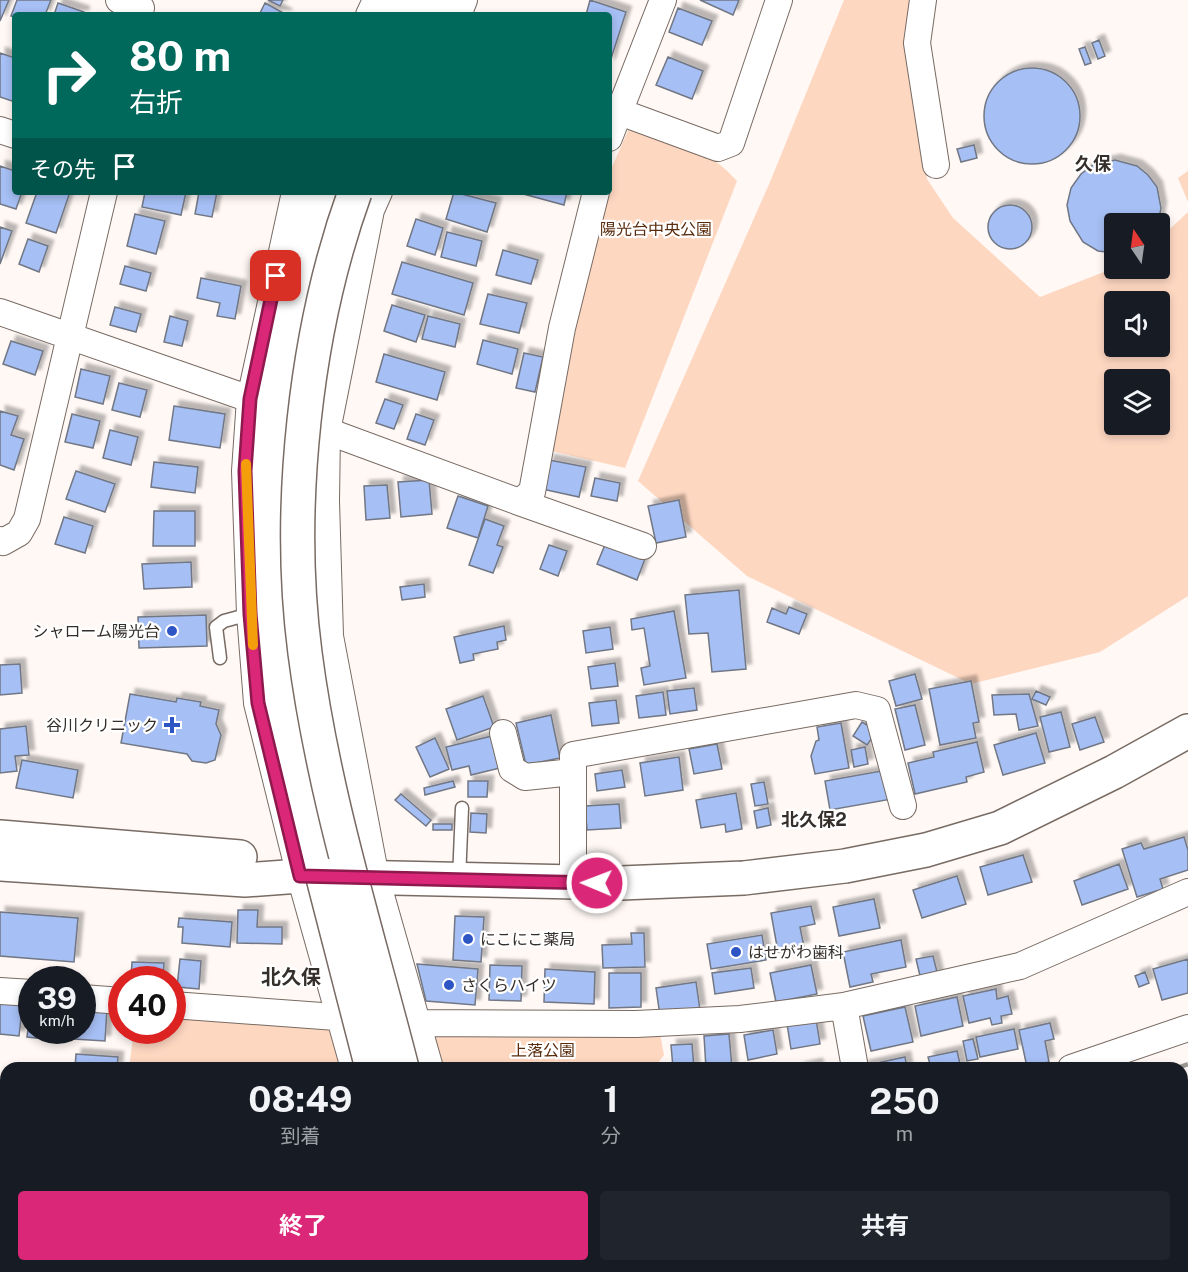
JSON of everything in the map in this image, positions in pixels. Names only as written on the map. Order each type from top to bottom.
[{"type":"street","points":[[612,131],[663,0]]},
{"type":"street","points":[[620,112],[718,148],[732,143],[779,0]]},
{"type":"street","points":[[923,0],[920,7],[917,43],[936,165]]},
{"type":"street","points":[[0,540],[3,542],[19,533],[27,519],[103,195]]},
{"type":"street","points":[[294,195],[250,399],[245,471],[250,614],[258,703],[293,876],[342,1018],[353,1062]]},
{"type":"street","points":[[323,195],[300,271],[271,441],[268,531],[270,589],[285,713],[300,790],[370,1062]]},
{"type":"street","points":[[354,195],[328,281],[301,444],[298,532],[300,594],[305,652],[330,789],[400,1062]]},
{"type":"street","points":[[378,195],[371,210],[327,431],[326,501],[330,636],[376,878],[428,1062]]},
{"type":"street","points":[[519,502],[532,492],[562,328],[595,195]]},
{"type":"street","points":[[0,312],[250,399]]},
{"type":"street","points":[[327,431],[643,546]]},
{"type":"street","points":[[573,882],[573,755],[856,705],[878,710],[903,806]]},
{"type":"street","points":[[0,864],[245,880],[293,876],[621,883],[744,878],[845,866],[926,850],[1000,828],[1114,772],[1188,731]]},
{"type":"street","points":[[502,734],[512,770],[525,777],[573,772]]},
{"type":"street","points":[[0,837],[240,857],[293,876]]},
{"type":"street","points":[[186,1006],[418,1023],[636,1024],[740,1019],[844,1006],[1020,966],[1188,891]]},
{"type":"street","points":[[0,991],[18,992]]},
{"type":"street","points":[[844,1006],[854,1062]]},
{"type":"street","points":[[1089,1062],[1188,1028]]},
{"type":"lane","points":[[220,658],[216,627],[224,621],[250,614]]},
{"type":"lane","points":[[459,880],[462,808]]},
{"type":"green space","points":[[844,0],[916,0],[904,33],[927,179],[953,218],[1040,297],[1104,272],[1104,279],[1170,279],[1170,229],[1188,212],[1188,596],[1100,652],[971,684],[747,576],[638,481],[770,182]]},
{"type":"green space","name":"陽光台中央公園","points":[[630,126],[675,140],[700,151],[737,181],[625,468],[551,451],[603,195],[612,195],[612,167]]},
{"type":"green space","points":[[1188,171],[1188,202],[1178,178]]},
{"type":"green space","points":[[186,993],[207,994],[330,1025],[342,1062],[130,1062],[132,1044],[186,1044]]},
{"type":"green space","name":"上落公園","points":[[435,1028],[660,1034],[664,1055],[659,1062],[437,1062],[432,1039]]},
{"type":"building","points":[[0,0],[9,0],[0,21]]},
{"type":"building","points":[[17,0],[51,0],[46,12],[12,12]]},
{"type":"building","points":[[268,0],[283,0],[280,6]]},
{"type":"building","points":[[590,0],[626,12],[612,56],[612,12],[587,12]]},
{"type":"building","points":[[700,0],[739,0],[733,15]]},
{"type":"building","points":[[58,3],[84,12],[55,12]]},
{"type":"building","points":[[265,3],[282,12],[260,12]]},
{"type":"building","points":[[678,8],[712,21],[702,45],[669,32]]},
{"type":"building","points":[[1099,40],[1105,56],[1098,59],[1092,43]]},
{"type":"building","points":[[1085,47],[1091,63],[1085,65],[1079,49]]},
{"type":"building","points":[[0,53],[12,57],[12,101],[0,97]]},
{"type":"building","points":[[668,57],[703,71],[692,99],[656,85]]},
{"type":"building","points":[[1032,68],[1050,72],[1066,82],[1076,98],[1080,116],[1076,134],[1066,150],[1050,160],[1032,164],[1014,160],[998,150],[988,134],[984,116],[988,98],[998,82],[1014,72]]},
{"type":"building","points":[[974,145],[977,158],[961,162],[957,149]]},
{"type":"building","points":[[1115,160],[1137,166],[1157,187],[1161,208],[1160,213],[1104,213],[1104,252],[1098,251],[1083,242],[1070,221],[1067,205],[1071,188],[1081,174],[1093,165]]},
{"type":"building","points":[[0,166],[12,170],[12,195],[21,195],[16,209],[0,204]]},
{"type":"building","points":[[36,195],[69,195],[56,233],[26,223]]},
{"type":"building","points":[[144,195],[185,195],[181,215],[142,207]]},
{"type":"building","points":[[198,195],[216,195],[212,217],[195,214]]},
{"type":"building","points":[[453,195],[465,195],[496,203],[487,232],[446,219]]},
{"type":"building","points":[[527,195],[566,195],[564,205]]},
{"type":"building","points":[[1010,205],[1026,211],[1032,227],[1026,243],[1010,249],[994,243],[988,227],[994,211]]},
{"type":"building","points":[[135,214],[165,221],[156,254],[127,246]]},
{"type":"building","points":[[416,219],[443,228],[435,255],[407,246]]},
{"type":"building","points":[[0,227],[12,231],[0,264]]},
{"type":"building","points":[[447,232],[482,241],[476,266],[441,257]]},
{"type":"building","points":[[28,239],[48,246],[39,272],[19,264]]},
{"type":"building","points":[[503,250],[538,260],[531,284],[496,275]]},
{"type":"building","points":[[402,262],[473,283],[464,315],[392,294]]},
{"type":"building","points":[[125,266],[151,273],[146,291],[120,284]]},
{"type":"building","points":[[201,278],[241,286],[235,319],[217,316],[220,303],[197,298]]},
{"type":"building","points":[[488,294],[527,303],[519,333],[480,324]]},
{"type":"building","points":[[392,305],[425,315],[416,342],[384,331]]},
{"type":"building","points":[[115,307],[141,314],[136,332],[110,325]]},
{"type":"building","points":[[170,316],[188,321],[182,346],[164,342]]},
{"type":"building","points":[[428,316],[460,324],[455,347],[422,339]]},
{"type":"building","points":[[483,340],[518,349],[512,374],[477,364]]},
{"type":"building","points":[[11,341],[43,351],[35,375],[3,364]]},
{"type":"building","points":[[524,353],[543,357],[535,392],[516,388]]},
{"type":"building","points":[[384,354],[445,372],[437,400],[376,382]]},
{"type":"building","points":[[81,369],[110,376],[103,404],[75,397]]},
{"type":"building","points":[[119,383],[147,390],[140,417],[112,410]]},
{"type":"building","points":[[385,399],[403,405],[394,429],[376,423]]},
{"type":"building","points":[[174,406],[225,414],[220,448],[169,440]]},
{"type":"building","points":[[0,411],[18,416],[11,435],[24,439],[14,470],[0,465]]},
{"type":"building","points":[[72,414],[100,421],[93,448],[65,442]]},
{"type":"building","points":[[416,414],[434,420],[425,445],[407,439]]},
{"type":"building","points":[[110,430],[138,437],[131,465],[103,458]]},
{"type":"building","points":[[549,460],[586,467],[579,497],[542,489]]},
{"type":"building","points":[[154,462],[198,467],[195,493],[151,487]]},
{"type":"building","points":[[76,471],[115,484],[105,512],[66,499]]},
{"type":"building","points":[[595,478],[620,483],[617,501],[591,496]]},
{"type":"building","points":[[429,480],[432,514],[401,517],[398,482]]},
{"type":"building","points":[[387,485],[390,518],[366,520],[364,486]]},
{"type":"building","points":[[458,496],[488,506],[478,538],[447,528]]},
{"type":"building","points":[[679,500],[686,537],[656,543],[648,506]]},
{"type":"building","points":[[154,511],[195,511],[195,546],[153,546]]},
{"type":"building","points":[[64,517],[93,526],[85,553],[55,544]]},
{"type":"building","points":[[485,519],[504,526],[497,545],[503,547],[493,573],[469,565]]},
{"type":"building","points":[[607,540],[646,556],[637,580],[597,564]]},
{"type":"building","points":[[549,545],[567,551],[558,576],[540,569]]},
{"type":"building","points":[[191,562],[192,587],[144,589],[142,564]]},
{"type":"building","points":[[424,584],[425,597],[402,600],[400,587]]},
{"type":"building","points":[[739,590],[746,669],[712,672],[708,633],[689,634],[685,595]]},
{"type":"building","points":[[789,607],[807,614],[799,634],[767,622],[772,608],[786,614]]},
{"type":"building","points":[[674,611],[686,678],[644,685],[641,668],[650,666],[644,628],[632,630],[631,619]]},
{"type":"building","name":"シャローム陽光台","points":[[206,615],[207,646],[139,648],[138,617]]},
{"type":"building","points":[[504,626],[506,640],[497,642],[498,649],[473,654],[474,660],[460,663],[454,637]]},
{"type":"building","points":[[610,627],[613,649],[586,653],[583,631]]},
{"type":"building","points":[[615,663],[618,686],[591,689],[588,667]]},
{"type":"building","points":[[20,664],[22,693],[0,695],[0,665]]},
{"type":"building","points":[[915,674],[922,699],[896,706],[889,681]]},
{"type":"building","points":[[971,681],[979,722],[973,723],[976,738],[940,745],[929,689]]},
{"type":"building","points":[[694,688],[697,710],[670,714],[667,691]]},
{"type":"building","points":[[1036,691],[1050,697],[1046,705],[1032,699]]},
{"type":"building","points":[[663,692],[666,715],[639,718],[636,696]]},
{"type":"building","points":[[130,694],[176,702],[177,698],[201,702],[200,706],[219,710],[216,724],[221,735],[215,760],[206,763],[192,761],[187,754],[121,743]]},
{"type":"building","points":[[1029,694],[1038,726],[1019,730],[1016,714],[994,715],[992,695]]},
{"type":"building","points":[[483,696],[494,727],[457,740],[446,709]]},
{"type":"building","points":[[616,700],[619,723],[592,726],[589,703]]},
{"type":"building","points":[[915,705],[925,745],[905,750],[895,709]]},
{"type":"building","points":[[1061,712],[1070,747],[1049,752],[1040,717]]},
{"type":"building","points":[[551,715],[560,758],[526,765],[516,723]]},
{"type":"building","points":[[1095,717],[1104,742],[1080,750],[1072,724]]},
{"type":"building","points":[[862,722],[877,731],[867,745],[853,736]]},
{"type":"building","points":[[841,723],[849,768],[815,774],[811,756],[816,741],[819,740],[817,727]]},
{"type":"building","points":[[26,726],[29,755],[15,756],[17,771],[0,773],[0,729]]},
{"type":"building","points":[[1036,733],[1045,763],[1003,775],[994,745]]},
{"type":"building","points":[[492,736],[500,768],[471,775],[469,766],[452,770],[446,747]]},
{"type":"building","points":[[435,738],[449,769],[430,777],[416,747]]},
{"type":"building","points":[[977,742],[984,772],[966,777],[967,782],[915,794],[908,763],[934,757],[933,752]]},
{"type":"building","points":[[717,744],[722,769],[694,774],[689,749]]},
{"type":"building","points":[[865,747],[868,764],[854,767],[851,750]]},
{"type":"building","points":[[679,757],[683,790],[645,796],[640,763]]},
{"type":"building","points":[[22,760],[78,770],[73,798],[16,788]]},
{"type":"building","points":[[622,770],[625,787],[597,791],[595,774]]},
{"type":"building","points":[[887,770],[892,799],[830,810],[825,781]]},
{"type":"building","points":[[453,781],[455,787],[425,795],[424,788]]},
{"type":"building","points":[[453,781],[455,787],[425,795],[424,788]]},
{"type":"building","points":[[468,781],[488,781],[487,797],[468,797]]},
{"type":"building","points":[[468,781],[488,781],[487,797],[468,797]]},
{"type":"building","points":[[468,781],[488,781],[487,797],[468,797]]},
{"type":"building","points":[[764,782],[768,804],[755,806],[751,784]]},
{"type":"building","points":[[736,793],[742,829],[726,832],[725,824],[701,828],[696,800]]},
{"type":"building","points":[[401,794],[431,820],[426,826],[395,800]]},
{"type":"building","points":[[401,794],[431,820],[426,826],[395,800]]},
{"type":"building","points":[[619,804],[621,828],[587,830],[585,806]]},
{"type":"building","points":[[768,808],[771,825],[757,828],[754,811]]},
{"type":"building","points":[[471,813],[487,814],[486,833],[470,832]]},
{"type":"building","points":[[471,813],[487,814],[486,833],[470,832]]},
{"type":"building","points":[[433,824],[452,824],[452,830],[433,830]]},
{"type":"building","points":[[433,824],[452,824],[452,830],[433,830]]},
{"type":"building","points":[[1184,837],[1188,850],[1188,870],[1160,879],[1163,889],[1137,897],[1122,849],[1141,843],[1144,849]]},
{"type":"building","points":[[1023,855],[1032,882],[988,895],[980,867]]},
{"type":"building","points":[[1119,864],[1128,889],[1082,905],[1074,881]]},
{"type":"building","points":[[957,876],[966,904],[922,918],[913,890]]},
{"type":"building","points":[[874,899],[880,928],[839,936],[833,907]]},
{"type":"building","points":[[811,906],[815,924],[800,927],[804,947],[778,952],[771,913]]},
{"type":"building","points":[[238,910],[258,910],[257,927],[282,927],[282,944],[237,943]]},
{"type":"building","points":[[0,912],[78,918],[74,962],[0,956]]},
{"type":"building","name":"にこにこ薬局","points":[[455,916],[484,917],[481,962],[453,960]]},
{"type":"building","points":[[179,918],[232,922],[230,947],[182,943],[183,927],[178,927]]},
{"type":"building","points":[[631,933],[644,933],[645,967],[603,968],[602,945],[632,944]]},
{"type":"building","name":"はせがわ歯科","points":[[762,935],[766,960],[711,969],[707,944]]},
{"type":"building","points":[[901,940],[906,967],[871,974],[873,982],[850,987],[843,952]]},
{"type":"building","points":[[933,956],[938,976],[921,980],[916,959]]},
{"type":"building","points":[[180,959],[201,961],[199,989],[186,988],[186,966],[179,966]]},
{"type":"building","points":[[1188,959],[1188,993],[1162,1000],[1153,969]]},
{"type":"building","points":[[132,962],[164,963],[164,966],[132,966]]},
{"type":"building","name":"さくらハイツ","points":[[417,964],[478,969],[475,1005],[426,1001]]},
{"type":"building","points":[[490,965],[522,966],[521,1001],[489,1000]]},
{"type":"building","points":[[811,965],[817,994],[776,1002],[770,973]]},
{"type":"building","points":[[751,968],[754,988],[715,994],[712,973]]},
{"type":"building","points":[[545,969],[595,972],[594,1004],[544,1002]]},
{"type":"building","points":[[1145,972],[1149,983],[1139,987],[1135,976]]},
{"type":"building","points":[[609,973],[641,973],[641,1007],[609,1008]]},
{"type":"building","points":[[696,982],[700,1010],[660,1016],[656,988]]},
{"type":"building","points":[[996,989],[997,999],[1008,996],[1012,1014],[1001,1016],[1002,1023],[992,1025],[990,1018],[969,1023],[963,996]]},
{"type":"building","points":[[957,997],[963,1026],[921,1036],[915,1006]]},
{"type":"building","points":[[0,999],[18,1001],[18,1036],[0,1034]]},
{"type":"building","points":[[905,1007],[913,1042],[871,1051],[863,1016]]},
{"type":"building","points":[[96,1009],[107,1009],[105,1041],[96,1040]]},
{"type":"building","points":[[816,1019],[820,1044],[791,1049],[787,1024]]},
{"type":"building","points":[[1050,1023],[1054,1039],[1045,1041],[1049,1062],[1026,1062],[1019,1030]]},
{"type":"building","points":[[1014,1029],[1018,1049],[980,1057],[976,1037]]},
{"type":"building","points":[[773,1030],[777,1054],[748,1060],[744,1035]]},
{"type":"building","points":[[729,1034],[731,1062],[706,1062],[704,1036]]},
{"type":"building","points":[[973,1039],[978,1059],[967,1061],[963,1041]]},
{"type":"building","points":[[692,1044],[694,1062],[672,1062],[671,1045]]},
{"type":"building","points":[[957,1051],[960,1062],[929,1062],[928,1057]]},
{"type":"building","points":[[76,1054],[118,1057],[118,1062],[75,1062]]},
{"type":"building","points":[[905,1057],[906,1062],[882,1062]]},
{"type":"slow traffic","points":[[246,464],[253,645]]},
{"type":"place","name":"シャローム陽光台","points":[[172,631]]},
{"type":"place","name":"谷川クリニック","points":[[172,725]]},
{"type":"place","name":"にこにこ薬局","points":[[468,939]]},
{"type":"place","name":"はせがわ歯科","points":[[736,952]]},
{"type":"place","name":"さくらハイツ","points":[[449,985]]},
{"type":"district","name":"久保","points":[[1093,163]]},
{"type":"district","name":"北久保2","points":[[814,819]]},
{"type":"district","name":"北久保","points":[[291,977]]},
{"type":"route","points":[[276,276],[250,399],[245,471],[250,614],[258,703],[300,876],[597,883]]}]
